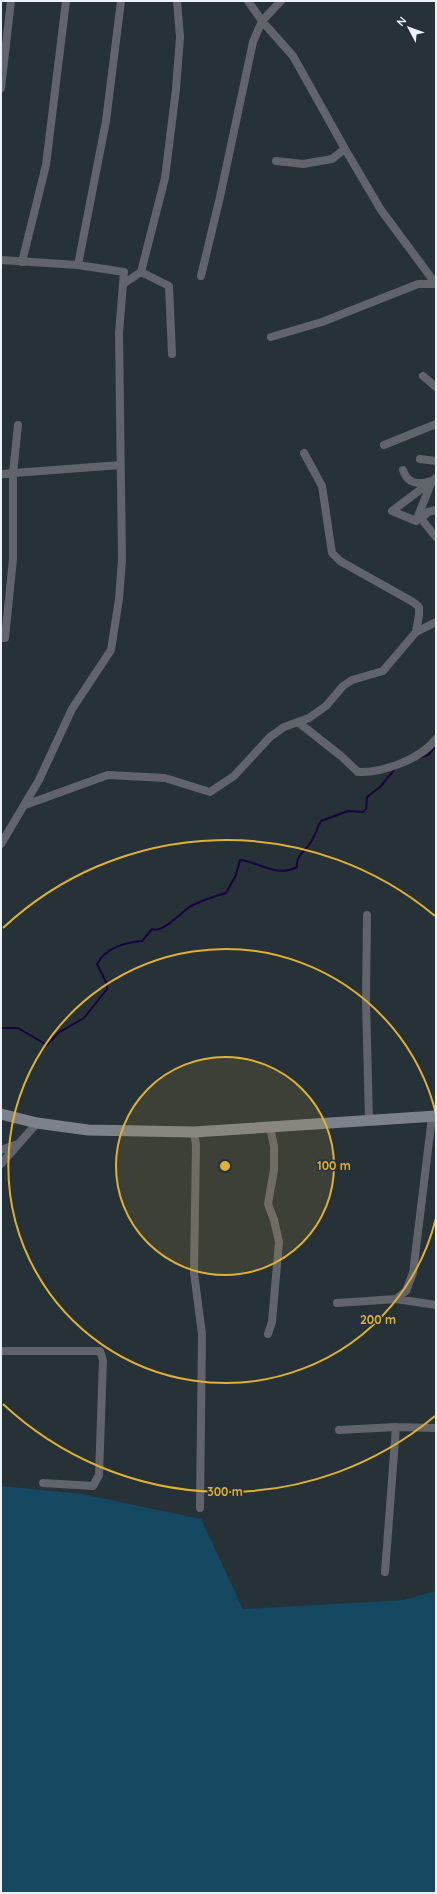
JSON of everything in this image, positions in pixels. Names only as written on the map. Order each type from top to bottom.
[{"type":"main road","points":[[1,1114],[37,1123],[88,1130],[194,1132],[434,1116]]},
{"type":"street","points":[[1,88],[11,1]]},
{"type":"street","points":[[22,262],[46,165],[66,1]]},
{"type":"street","points":[[78,264],[106,121],[121,1]]},
{"type":"street","points":[[123,284],[141,272],[165,178],[176,89],[180,37],[178,1]]},
{"type":"street","points":[[248,1],[262,21],[293,56],[381,210],[436,284]]},
{"type":"street","points":[[201,276],[220,197],[253,42],[262,21],[281,1]]},
{"type":"street","points":[[276,161],[303,164],[332,159],[345,149]]},
{"type":"street","points":[[1,260],[78,264],[124,272],[118,333],[122,560],[119,599],[111,650],[72,709],[39,780],[1,844]]},
{"type":"street","points":[[417,268],[436,284]]},
{"type":"street","points":[[141,272],[169,286],[172,354]]},
{"type":"street","points":[[271,337],[322,322],[418,284],[436,284]]},
{"type":"street","points":[[423,376],[436,387]]},
{"type":"street","points":[[384,445],[436,424]]},
{"type":"street","points":[[1,638],[5,638],[13,560],[13,473],[18,425]]},
{"type":"street","points":[[304,453],[322,486],[332,553],[340,561],[413,602],[419,607],[416,632]]},
{"type":"street","points":[[420,459],[436,460]]},
{"type":"street","points":[[1,474],[120,465]]},
{"type":"street","points":[[403,470],[405,476],[410,481],[424,483],[435,480]]},
{"type":"street","points":[[435,480],[416,521],[392,511],[421,490],[435,480]]},
{"type":"street","points":[[436,510],[428,512],[423,517],[423,521],[436,536]]},
{"type":"street","points":[[25,805],[108,775],[165,778],[210,792],[234,776],[270,737],[284,727],[309,718],[326,706],[343,686],[352,680],[383,671],[416,632],[436,622]]},
{"type":"street","points":[[298,722],[358,772],[371,772],[419,755],[436,739]]},
{"type":"street","points":[[367,915],[369,1121]]},
{"type":"street","points":[[396,1299],[406,1291],[413,1273],[434,1116]]},
{"type":"street","points":[[1,1164],[37,1123]]},
{"type":"street","points":[[268,1334],[272,1322],[279,1242],[274,1220],[268,1204],[274,1170],[274,1146],[270,1127]]},
{"type":"street","points":[[194,1132],[196,1145],[194,1273],[202,1334],[200,1508]]},
{"type":"street","points":[[1,1150],[19,1144]]},
{"type":"street","points":[[337,1302],[396,1299],[436,1305]]},
{"type":"street","points":[[1,1351],[100,1351],[103,1360],[99,1475],[93,1486],[43,1484]]},
{"type":"street","points":[[339,1430],[396,1427],[436,1428]]},
{"type":"street","points":[[386,1572],[396,1427]]},
{"type":"shaded area","points":[[1,1486],[82,1494],[201,1519],[243,1609],[404,1600],[436,1591],[436,1893],[1,1893]]},
{"type":"waterway","points":[[421,757],[428,755],[436,746]]},
{"type":"waterway","points":[[1,1028],[18,1028],[47,1045],[58,1033],[84,1018],[107,989],[107,984],[97,964],[105,954],[123,944],[142,941],[152,929],[156,930],[167,926],[191,906],[226,893],[236,875],[240,860],[282,871],[297,867],[299,856],[311,842],[321,821],[348,811],[363,812],[366,809],[367,797],[380,787],[394,770]]}]
